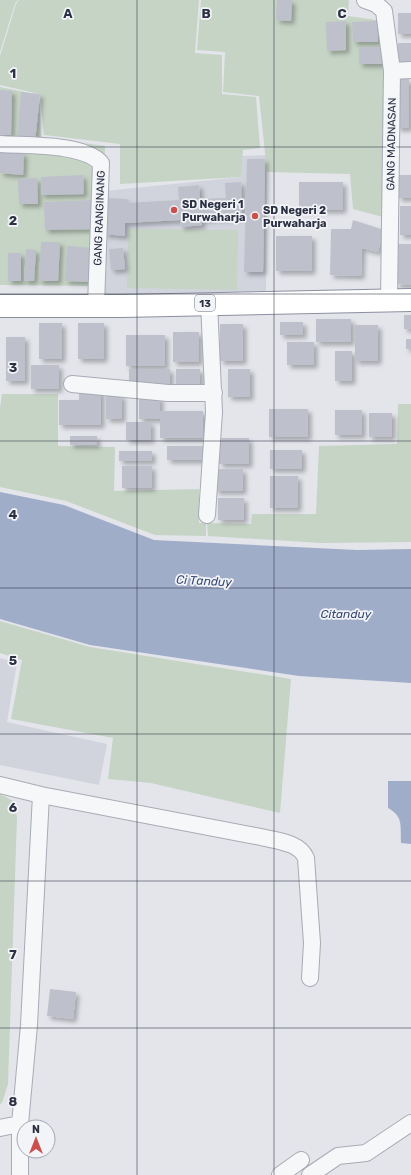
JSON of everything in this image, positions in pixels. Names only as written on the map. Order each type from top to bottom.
[{"type":"highway","name":"13","points":[[0,306],[96,306],[411,300]]},
{"type":"street","name":"GANG MADNASAN","points":[[365,0],[376,4],[384,11],[392,71],[389,300]]},
{"type":"street","points":[[392,71],[411,70]]},
{"type":"street","name":"GANG RANGINANG","points":[[0,144],[80,151],[96,157],[101,163],[96,306]]},
{"type":"street","points":[[207,515],[212,458],[214,393],[209,303]]},
{"type":"street","points":[[72,384],[168,393],[214,393]]},
{"type":"street","points":[[0,785],[41,795],[262,837],[297,847],[303,851],[306,858],[312,944],[310,978]]},
{"type":"street","points":[[20,1119],[29,1025],[41,795]]},
{"type":"street","points":[[310,1175],[338,1156],[366,1153],[411,1122]]},
{"type":"street","points":[[0,1128],[16,1125]]},
{"type":"street","points":[[20,1159],[20,1175]]},
{"type":"street","points":[[280,1175],[301,1160]]},
{"type":"shaded area","points":[[267,155],[266,291],[99,298],[105,191],[241,177],[241,156]]},
{"type":"shaded area","points":[[0,658],[17,663],[7,722],[107,744],[99,785],[0,765]]},
{"type":"green space","points":[[0,0],[18,0],[15,4],[0,52]]},
{"type":"green space","points":[[19,0],[199,0],[195,53],[222,55],[222,94],[256,97],[260,148],[243,150],[241,177],[120,184],[120,144],[44,135],[40,94],[0,85],[0,56],[16,4]]},
{"type":"green space","points":[[201,0],[349,0],[348,16],[390,22],[383,217],[353,209],[350,174],[267,172],[259,96],[223,92],[225,52],[197,50]]},
{"type":"green space","points":[[0,87],[39,95],[41,137],[105,146],[99,286],[0,285]]},
{"type":"green space","points":[[128,229],[238,230],[237,290],[127,288]]},
{"type":"green space","points":[[2,394],[58,394],[58,446],[115,447],[114,491],[199,489],[199,523],[206,523],[206,536],[155,535],[66,501],[0,487],[0,408]]},
{"type":"green space","points":[[398,404],[411,404],[411,542],[321,543],[208,536],[207,523],[251,524],[252,514],[316,514],[319,446],[397,444]]},
{"type":"green space","points":[[0,621],[90,647],[291,679],[280,813],[151,783],[108,779],[113,738],[11,719],[22,660],[0,653]]},
{"type":"green space","points":[[0,794],[15,802],[17,818],[8,1084],[2,1103],[0,1104]]},
{"type":"water","name":"Citanduy","points":[[0,492],[64,505],[154,540],[357,550],[411,549],[411,683],[299,676],[90,645],[0,619]]},
{"type":"water","points":[[388,781],[411,781],[411,844],[401,843],[401,827],[399,819],[393,811],[388,808]]},
{"type":"building","points":[[277,0],[292,0],[291,21],[276,20]]},
{"type":"building","points":[[398,13],[411,13],[411,34],[398,34]]},
{"type":"building","points":[[346,21],[346,50],[327,51],[326,22]]},
{"type":"building","points":[[377,21],[378,42],[353,42],[352,22]]},
{"type":"building","points":[[398,43],[411,43],[411,66],[398,66]]},
{"type":"building","points":[[359,47],[382,47],[382,64],[359,64]]},
{"type":"building","points":[[397,79],[409,79],[409,128],[397,128]]},
{"type":"building","points":[[0,90],[12,91],[11,135],[0,135]]},
{"type":"building","points":[[21,92],[40,94],[35,142],[17,140]]},
{"type":"building","points":[[0,152],[24,153],[23,175],[0,173]]},
{"type":"building","name":"SD Negeri 2 Purwaharja","points":[[247,159],[265,159],[263,272],[244,272]]},
{"type":"building","points":[[83,175],[84,194],[41,195],[41,177]]},
{"type":"building","points":[[398,175],[411,175],[411,198],[398,198]]},
{"type":"building","points":[[37,178],[38,204],[19,204],[18,179]]},
{"type":"building","name":"SD Negeri 1 Purwaharja","points":[[241,182],[242,217],[202,219],[202,225],[181,227],[180,220],[125,223],[125,236],[104,234],[106,198],[127,199],[127,203],[179,200],[178,187],[199,185],[200,199],[226,198],[225,183]]},
{"type":"building","points":[[299,182],[343,182],[343,210],[299,210]]},
{"type":"building","points":[[93,200],[94,229],[45,230],[44,202]]},
{"type":"building","points":[[400,206],[411,206],[411,235],[400,235]]},
{"type":"building","points":[[353,220],[384,230],[378,252],[362,248],[361,276],[330,275],[331,229],[351,229]]},
{"type":"building","points":[[276,236],[312,236],[312,271],[276,271]]},
{"type":"building","points":[[41,242],[60,242],[58,281],[39,281]]},
{"type":"building","points":[[397,244],[411,244],[411,285],[396,284]]},
{"type":"building","points":[[67,246],[93,248],[92,282],[65,281]]},
{"type":"building","points":[[123,248],[125,269],[111,270],[109,249]]},
{"type":"building","points":[[26,249],[36,250],[34,281],[24,281]]},
{"type":"building","points":[[8,253],[21,253],[21,281],[8,281]]},
{"type":"building","points":[[404,315],[411,315],[411,329],[404,329]]},
{"type":"building","points":[[316,319],[351,319],[351,342],[316,342]]},
{"type":"building","points":[[280,322],[303,322],[303,335],[280,335]]},
{"type":"building","points":[[39,323],[62,323],[62,359],[39,359]]},
{"type":"building","points":[[78,323],[104,323],[104,359],[78,359]]},
{"type":"building","points":[[220,324],[243,324],[243,361],[220,361]]},
{"type":"building","points":[[355,325],[378,325],[378,361],[355,361]]},
{"type":"building","points":[[173,332],[199,332],[199,362],[173,362]]},
{"type":"building","points":[[126,335],[165,335],[165,366],[126,366]]},
{"type":"building","points":[[6,337],[25,337],[25,381],[6,381]]},
{"type":"building","points":[[406,339],[411,339],[411,349],[406,349]]},
{"type":"building","points":[[287,342],[314,342],[314,365],[287,365]]},
{"type":"building","points":[[335,351],[352,351],[352,381],[335,381]]},
{"type":"building","points":[[31,365],[59,365],[59,389],[31,389]]},
{"type":"building","points":[[129,369],[170,369],[170,386],[129,386]]},
{"type":"building","points":[[176,369],[200,369],[200,389],[176,389]]},
{"type":"building","points":[[228,369],[250,369],[250,397],[228,397]]},
{"type":"building","points":[[79,390],[101,390],[101,425],[59,425],[59,400],[79,400]]},
{"type":"building","points":[[106,395],[122,395],[122,419],[106,419]]},
{"type":"building","points":[[139,397],[160,397],[160,411],[203,411],[203,438],[160,438],[160,419],[139,419]]},
{"type":"building","points":[[269,409],[308,409],[308,437],[269,437]]},
{"type":"building","points":[[335,410],[362,410],[362,435],[335,435]]},
{"type":"building","points":[[369,413],[392,413],[392,437],[369,437]]},
{"type":"building","points":[[126,422],[151,422],[151,440],[126,440]]},
{"type":"building","points":[[70,436],[97,436],[97,445],[70,445]]},
{"type":"building","points":[[219,438],[249,438],[249,464],[219,464]]},
{"type":"building","points":[[167,446],[203,446],[203,460],[167,460]]},
{"type":"building","points":[[270,450],[302,450],[302,469],[270,469]]},
{"type":"building","points":[[119,451],[152,451],[152,461],[119,461]]},
{"type":"building","points":[[122,466],[152,466],[152,488],[122,488]]},
{"type":"building","points":[[215,469],[243,469],[243,491],[215,491]]},
{"type":"building","points":[[270,476],[298,476],[298,508],[270,508]]},
{"type":"building","points":[[218,498],[244,498],[244,520],[218,520]]},
{"type":"building","points":[[50,989],[76,992],[73,1019],[47,1016]]},
{"type":"place","name":"SD Negeri 1 Purwaharja","points":[[174,210]]},
{"type":"place","name":"SD Negeri 2 Purwaharja","points":[[255,216]]},
{"type":"water label","name":"Ci Tanduy","points":[[204,581]]}]
